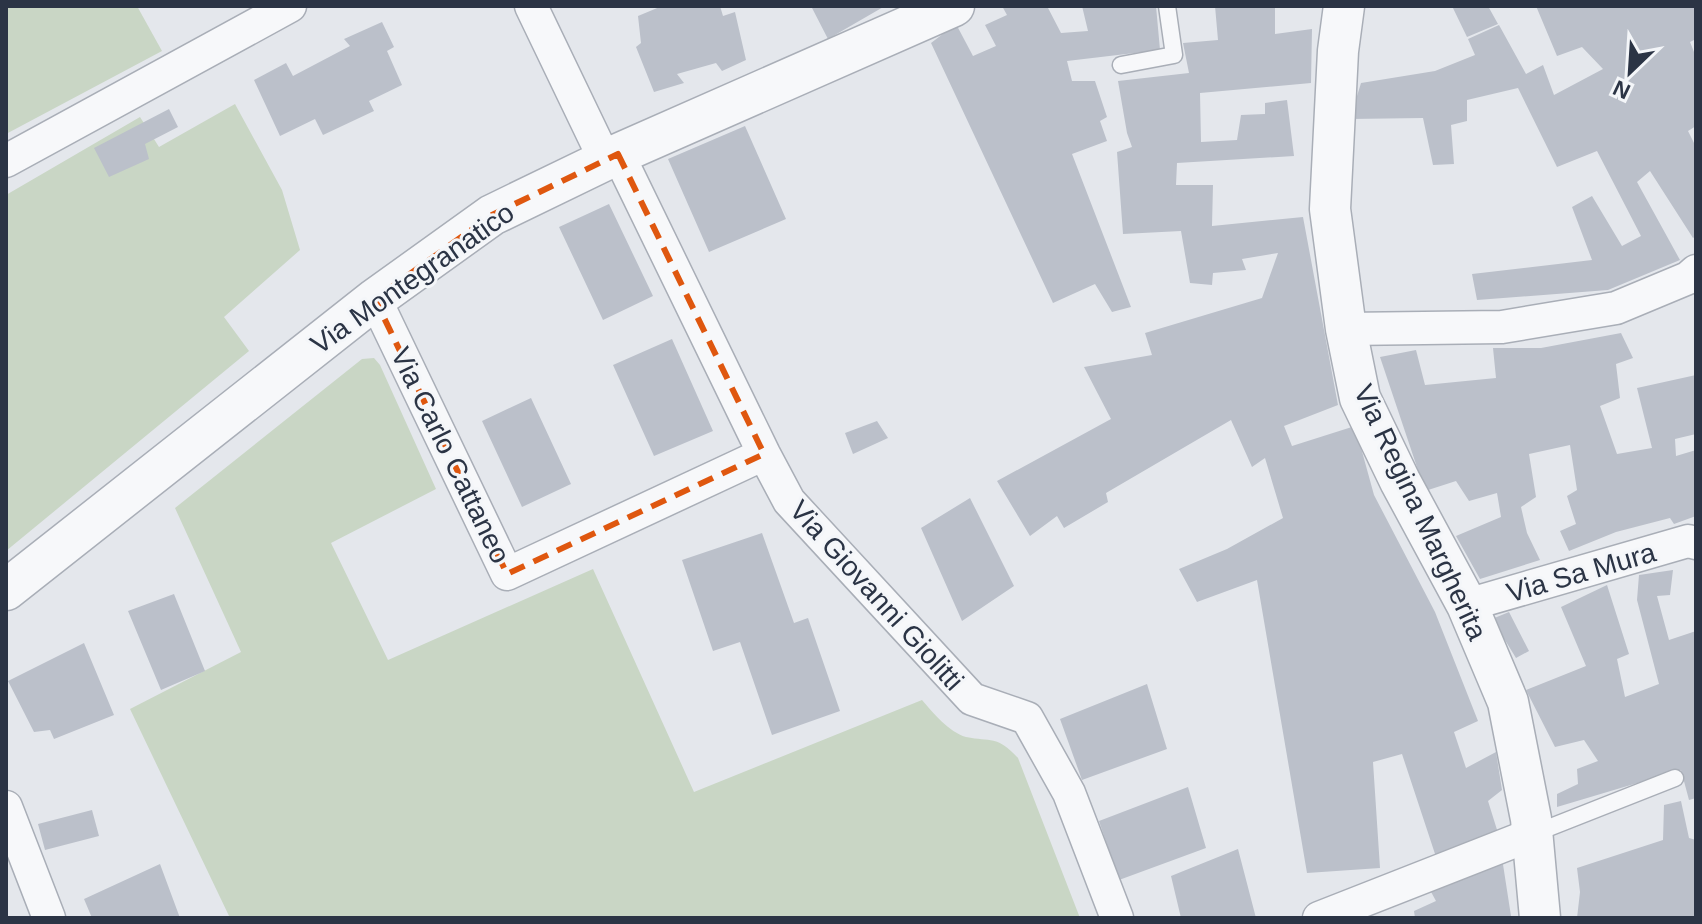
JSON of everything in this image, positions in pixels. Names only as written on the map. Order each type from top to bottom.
[{"type":"street","points":[[6,161],[290,6]]},
{"type":"street","name":"Via Giovanni Giolitti","points":[[531,6],[789,501],[972,699],[1027,718],[1069,793],[1117,918]]},
{"type":"street","name":"Via Montegranatico","points":[[6,590],[375,299],[492,215],[612,157],[954,6]]},
{"type":"street","name":"Via Regina Margherita","points":[[1344,6],[1338,51],[1330,209],[1346,329],[1360,398],[1400,481],[1467,605],[1508,702],[1533,834],[1540,918]]},
{"type":"street","points":[[1346,329],[1502,327],[1545,320],[1616,308],[1688,278],[1696,271]]},
{"type":"street","name":"Via Carlo Cattaneo","points":[[375,299],[507,574],[764,454]]},
{"type":"street","name":"Via Sa Mura","points":[[1467,605],[1688,541],[1696,543]]},
{"type":"street","points":[[6,807],[49,918]]},
{"type":"street","points":[[1319,918],[1533,834]]},
{"type":"lane","points":[[1121,65],[1174,55],[1167,6]]},
{"type":"lane","points":[[1533,834],[1675,778]]},
{"type":"highlighted area","points":[[618,154],[764,454],[507,574],[375,299],[492,215]]},
{"type":"green space","points":[[6,6],[137,6],[162,51],[6,134]]},
{"type":"green space","points":[[235,104],[282,190],[300,250],[224,317],[249,351],[6,551],[6,195],[140,117],[159,147]]},
{"type":"green space","points":[[374,358],[380,365],[436,489],[331,543],[388,660],[593,569],[694,792],[922,700],[954,731],[966,737],[999,743],[1018,758],[1080,918],[230,918],[130,709],[241,652],[175,508],[362,359]]},
{"type":"building","points":[[662,6],[720,6],[723,16],[735,12],[746,60],[722,71],[716,63],[677,74],[684,83],[654,92],[636,47],[641,43],[638,16]]},
{"type":"building","points":[[811,6],[885,6],[828,39]]},
{"type":"building","points":[[1002,6],[1047,6],[1061,33],[1088,31],[1082,6],[1156,6],[1160,50],[1067,61],[1072,81],[1095,81],[1107,117],[1100,121],[1107,141],[1072,154],[1131,307],[1112,312],[1095,284],[1053,303],[931,43],[956,24],[973,56],[996,46],[985,25],[1007,15]]},
{"type":"building","points":[[1215,6],[1275,6],[1275,34],[1312,29],[1311,83],[1200,93],[1201,142],[1237,140],[1241,115],[1265,114],[1265,103],[1287,100],[1294,156],[1177,163],[1176,185],[1213,185],[1212,226],[1303,217],[1338,405],[1284,426],[1292,446],[1355,426],[1374,495],[1435,612],[1478,721],[1454,732],[1466,768],[1496,752],[1502,790],[1488,801],[1498,833],[1438,863],[1402,754],[1373,762],[1380,868],[1307,873],[1257,580],[1197,602],[1179,569],[1227,549],[1283,518],[1265,458],[1252,467],[1231,420],[1106,493],[1108,502],[1064,528],[1057,516],[1030,536],[997,481],[1111,419],[1084,367],[1152,355],[1145,333],[1262,298],[1278,253],[1242,259],[1246,270],[1213,273],[1212,285],[1190,283],[1181,231],[1123,234],[1117,152],[1132,147],[1118,81],[1189,73],[1183,43],[1218,40]]},
{"type":"building","points":[[1452,6],[1488,6],[1498,24],[1467,37]]},
{"type":"building","points":[[1536,6],[1696,6],[1696,39],[1690,42],[1696,57],[1696,126],[1688,131],[1696,147],[1696,236],[1693,238],[1650,171],[1637,182],[1680,260],[1608,290],[1477,300],[1472,274],[1592,260],[1572,207],[1592,196],[1622,246],[1641,236],[1597,151],[1557,167],[1518,88],[1467,100],[1467,121],[1451,125],[1454,164],[1433,165],[1423,118],[1350,119],[1361,83],[1435,71],[1475,55],[1468,39],[1499,25],[1526,74],[1543,65],[1554,95],[1603,69],[1582,47],[1557,56]]},
{"type":"building","points":[[382,22],[394,47],[387,51],[402,85],[369,101],[374,111],[323,135],[315,119],[280,136],[254,80],[286,63],[293,76],[350,46],[344,39]]},
{"type":"building","points":[[169,109],[178,127],[145,144],[149,159],[109,177],[94,148]]},
{"type":"building","points":[[745,126],[786,219],[709,252],[668,159]]},
{"type":"building","points":[[609,204],[653,296],[603,320],[559,227]]},
{"type":"building","points":[[1621,333],[1633,358],[1616,364],[1620,398],[1600,406],[1617,454],[1652,448],[1637,388],[1696,375],[1696,434],[1675,439],[1676,456],[1696,450],[1696,516],[1674,524],[1670,518],[1616,532],[1569,551],[1560,531],[1576,524],[1567,496],[1577,490],[1570,445],[1529,454],[1536,497],[1521,507],[1527,533],[1540,560],[1480,579],[1456,536],[1501,517],[1497,493],[1469,501],[1456,481],[1425,491],[1380,357],[1416,350],[1425,385],[1496,378],[1493,348],[1541,348]]},
{"type":"building","points":[[672,339],[713,431],[654,456],[613,365]]},
{"type":"building","points":[[531,398],[571,484],[522,507],[482,421]]},
{"type":"building","points":[[877,421],[888,438],[853,454],[845,433]]},
{"type":"building","points":[[970,498],[1014,586],[962,621],[921,528]]},
{"type":"building","points":[[762,533],[794,623],[808,618],[840,711],[772,735],[740,642],[713,651],[682,560]]},
{"type":"building","points":[[1673,570],[1670,595],[1657,596],[1669,640],[1696,631],[1696,798],[1689,800],[1681,770],[1557,807],[1557,794],[1578,784],[1577,769],[1598,761],[1584,740],[1555,747],[1526,690],[1586,666],[1561,607],[1607,585],[1629,654],[1617,659],[1625,697],[1659,684],[1637,600],[1639,575]]},
{"type":"building","points":[[174,594],[205,671],[161,690],[128,611]]},
{"type":"building","points":[[1509,612],[1529,651],[1516,658],[1492,619]]},
{"type":"building","points":[[84,643],[114,715],[54,739],[50,730],[34,732],[8,681]]},
{"type":"building","points":[[1147,684],[1167,749],[1082,780],[1060,719]]},
{"type":"building","points":[[1188,787],[1206,848],[1119,880],[1099,821]]},
{"type":"building","points":[[1681,801],[1689,838],[1696,840],[1696,918],[1577,918],[1580,892],[1577,868],[1663,840],[1664,805]]},
{"type":"building","points":[[92,810],[99,836],[45,850],[38,824]]},
{"type":"building","points":[[1238,849],[1256,918],[1181,918],[1171,876]]},
{"type":"building","points":[[1502,858],[1511,916],[1415,918],[1414,911],[1436,901],[1430,890]]},
{"type":"building","points":[[160,864],[180,918],[92,918],[84,899]]}]
